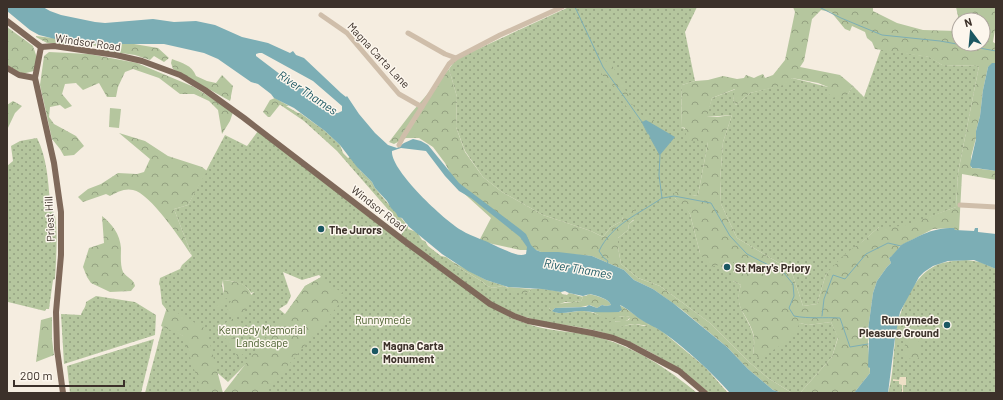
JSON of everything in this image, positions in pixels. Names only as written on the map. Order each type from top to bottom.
[{"type":"main road","points":[[7,21],[40,47]]},
{"type":"main road","name":"Windsor Road","points":[[40,47],[54,46],[116,55],[142,61],[180,75],[205,90],[244,118],[402,239],[490,304],[528,321],[592,333],[613,338],[628,344],[679,371],[705,393]]},
{"type":"main road","name":"Priest Hill","points":[[40,47],[35,78],[54,163],[60,212],[61,255],[56,312],[57,349],[62,393]]},
{"type":"main road","points":[[7,68],[19,75],[35,78]]},
{"type":"street","points":[[399,146],[450,64],[456,58],[500,35],[562,7]]},
{"type":"street","name":"Magna Carta Lane","points":[[321,15],[347,33],[399,94],[422,108]]},
{"type":"street","points":[[408,34],[445,54],[456,58]]},
{"type":"street","points":[[960,205],[996,207]]},
{"type":"green space","points":[[569,7],[697,7],[685,32],[695,81],[682,85],[681,127],[708,140],[708,142],[698,195],[675,198],[687,209],[690,214],[700,253],[735,263],[733,281],[741,285],[739,299],[741,309],[753,334],[753,355],[800,323],[808,325],[831,322],[838,337],[832,357],[800,393],[792,393],[768,378],[749,362],[710,323],[660,286],[638,278],[621,264],[618,238],[628,230],[629,224],[634,220],[623,217],[622,221],[611,227],[603,237],[591,231],[543,215],[502,192],[483,177],[465,151],[456,127],[457,97],[449,69],[456,59]]},
{"type":"green space","points":[[793,7],[873,7],[873,11],[897,23],[923,30],[951,31],[951,52],[991,52],[991,12],[957,12],[956,7],[995,7],[996,24],[993,42],[996,44],[996,63],[988,67],[976,138],[971,157],[971,168],[996,171],[996,180],[962,174],[959,231],[953,228],[933,229],[900,246],[895,254],[889,258],[891,263],[877,281],[873,293],[868,330],[870,373],[854,393],[800,393],[832,357],[838,338],[831,322],[808,325],[800,323],[792,335],[782,344],[757,358],[753,355],[753,333],[740,305],[739,293],[741,285],[733,281],[732,278],[736,266],[734,262],[709,267],[700,253],[690,214],[677,200],[674,194],[676,191],[698,195],[708,142],[708,140],[687,142],[685,128],[681,127],[682,85],[723,76],[737,79],[744,78],[746,75],[754,78],[763,74],[765,78],[773,75],[785,60],[795,12]],"holes":[[[821,10],[831,12],[845,29],[850,31],[852,26],[865,32],[867,38],[872,42],[875,49],[929,57],[942,65],[979,66],[958,173],[956,207],[903,226],[879,227],[845,254],[826,274],[817,304],[803,306],[792,273],[779,263],[737,238],[721,204],[720,180],[723,142],[732,115],[707,117],[712,98],[735,89],[733,100],[736,105],[750,93],[788,84],[792,78],[818,83],[828,87],[829,94],[832,98],[848,94],[853,86],[840,75],[800,67],[804,61],[812,19]]]},
{"type":"green space","points":[[7,27],[33,46],[37,58],[34,71],[22,74],[7,65]]},
{"type":"green space","points":[[36,36],[101,44],[128,43],[158,48],[169,58],[164,62],[154,56],[150,60],[135,55],[101,50],[99,46],[47,43]]},
{"type":"green space","points":[[881,49],[930,57],[942,65],[979,66],[958,173],[956,207],[903,227],[879,227],[826,274],[817,304],[803,306],[792,273],[779,263],[737,238],[721,204],[720,180],[723,142],[732,115],[706,117],[712,98],[736,89],[733,100],[736,105],[750,93],[785,84],[792,78],[828,87],[848,94],[853,86],[864,97]]},
{"type":"green space","points":[[49,52],[89,54],[137,63],[194,87],[233,112],[230,121],[222,134],[218,110],[209,101],[194,94],[180,94],[159,78],[133,69],[125,72],[118,87],[116,97],[107,97],[99,83],[83,90],[76,83],[65,84],[62,94],[72,106],[65,109],[60,105],[50,107],[49,117],[54,124],[76,136],[84,146],[74,155],[64,156],[52,139],[40,85],[44,56]]},
{"type":"green space","points":[[172,59],[186,65],[192,69],[196,76],[207,81],[216,83],[222,75],[233,86],[230,101],[173,69],[171,63]]},
{"type":"green space","points":[[606,61],[610,63],[621,81],[624,83],[623,86],[632,99],[631,102],[639,113],[653,120],[656,123],[655,125],[646,120],[639,123],[618,95],[614,86],[606,84],[598,67]]},
{"type":"green space","points":[[449,69],[457,97],[456,127],[465,152],[483,177],[502,192],[543,215],[591,231],[603,237],[611,227],[622,221],[626,212],[630,209],[636,208],[636,217],[629,224],[628,230],[618,238],[621,264],[638,278],[660,286],[710,323],[749,362],[768,378],[792,393],[782,393],[773,390],[748,369],[727,347],[681,309],[653,289],[634,280],[624,270],[592,256],[541,252],[536,250],[520,250],[479,241],[491,218],[458,188],[445,163],[433,147],[419,138],[406,138],[394,144],[389,142],[412,112]]},
{"type":"green space","points":[[275,98],[282,102],[270,117],[268,117],[263,112],[270,100]]},
{"type":"green space","points":[[13,101],[22,106],[15,113],[7,130],[7,105]]},
{"type":"green space","points":[[282,102],[325,131],[340,145],[343,153],[348,158],[350,157],[360,170],[363,178],[369,181],[373,188],[375,188],[408,226],[408,229],[417,232],[428,246],[441,256],[446,257],[453,262],[453,264],[491,287],[505,286],[510,290],[519,293],[529,292],[531,289],[546,289],[561,292],[562,294],[567,295],[569,293],[583,297],[581,301],[565,302],[549,308],[552,311],[564,313],[585,311],[605,317],[630,317],[626,321],[615,321],[616,327],[635,324],[644,326],[650,324],[663,332],[705,367],[728,393],[709,393],[669,363],[625,340],[593,330],[525,317],[500,307],[470,289],[401,235],[405,229],[337,151],[304,121],[279,104]]},
{"type":"green space","points":[[110,108],[121,109],[119,128],[109,127]]},
{"type":"green space","name":"Runnymede","points":[[258,131],[511,318],[539,327],[597,337],[624,346],[650,359],[697,393],[244,393],[245,365],[228,382],[213,369],[162,304],[159,284],[160,278],[180,269],[182,265],[192,256],[174,209],[188,205],[225,135],[247,146]],"holes":[[[283,272],[302,280],[319,275],[321,277],[305,286],[285,314],[279,309],[287,304],[291,296]],[[223,280],[239,283],[246,287],[251,293],[254,292],[250,296],[239,284],[225,298],[222,285]]]},
{"type":"green space","points":[[119,133],[145,141],[168,156],[202,167],[207,171],[188,205],[174,209],[192,256],[157,208],[140,193],[133,190],[124,190],[110,196],[106,194],[83,202],[78,197],[88,189],[101,184],[118,173],[137,174],[144,172],[150,159]]},
{"type":"green space","points":[[37,138],[45,161],[50,204],[55,216],[56,231],[55,279],[53,280],[49,309],[46,309],[45,311],[8,302],[7,300],[7,166],[13,161],[11,146],[20,141]]},
{"type":"green space","points":[[360,170],[372,182],[375,188],[373,188],[369,181],[363,178]]},
{"type":"green space","points":[[102,216],[109,222],[119,238],[123,272],[135,286],[131,291],[110,292],[91,283],[83,267],[89,248],[104,243]]},
{"type":"green space","name":"Runnymede Pleasure Ground","points":[[966,260],[980,262],[996,269],[996,393],[888,393],[892,374],[898,321],[912,289],[925,272],[933,267],[945,262]]},
{"type":"green space","points":[[453,262],[486,280],[505,286],[488,286],[453,264]]},
{"type":"green space","points":[[322,277],[333,288],[341,291],[346,296],[265,393],[223,393],[272,330],[286,315],[305,286]]},
{"type":"green space","points":[[223,280],[233,281],[245,286],[248,289],[252,298],[247,302],[249,306],[244,311],[247,314],[235,317],[226,308],[231,301],[226,298],[220,309],[216,307],[224,294]]},
{"type":"green space","points":[[507,287],[531,289],[529,292],[522,294],[510,291]]},
{"type":"green space","points":[[589,294],[605,299],[611,305],[602,305],[597,308],[590,305],[581,307],[555,308],[552,311],[549,308],[553,304],[581,301],[582,296]]},
{"type":"green space","points":[[96,296],[135,302],[156,315],[155,335],[64,364],[61,314],[81,315],[86,302]]},
{"type":"green space","points":[[619,305],[650,324],[632,324],[612,328],[609,327],[608,323],[629,320],[630,317],[625,316],[606,318],[593,312],[619,312],[621,309]]},
{"type":"green space","points":[[167,307],[206,329],[223,393],[202,393],[183,336],[161,326]]},
{"type":"green space","points":[[52,317],[54,355],[36,362],[41,320]]},
{"type":"green space","points":[[230,319],[235,319],[240,323],[242,328],[231,337],[238,343],[245,353],[238,357],[221,332],[220,328]]},
{"type":"green space","points":[[163,325],[189,339],[205,393],[145,393]]},
{"type":"green space","points":[[909,336],[917,337],[919,343],[920,352],[917,360],[906,358],[903,354],[906,340]]},
{"type":"green space","points":[[154,339],[141,393],[70,393],[67,366]]},
{"type":"shaded area","points":[[900,377],[906,377],[906,385],[903,385],[903,393],[902,385],[899,384],[899,381],[893,381],[893,379],[899,380]]},
{"type":"water","name":"River Thames","points":[[7,7],[43,7],[61,15],[105,23],[153,19],[174,22],[196,21],[215,25],[242,37],[268,43],[290,53],[293,51],[296,55],[304,58],[341,93],[346,97],[347,96],[359,114],[375,133],[388,145],[397,148],[413,139],[428,145],[459,183],[526,234],[531,245],[536,250],[541,252],[558,252],[592,256],[624,270],[634,280],[653,289],[673,303],[727,347],[748,369],[773,390],[782,393],[730,393],[682,346],[620,305],[622,310],[619,312],[580,311],[559,313],[552,311],[555,308],[586,307],[589,305],[597,308],[602,305],[611,305],[602,298],[590,294],[583,296],[565,291],[561,292],[542,289],[508,287],[486,280],[468,271],[442,254],[408,226],[402,218],[398,217],[372,182],[357,167],[340,145],[325,131],[294,108],[274,98],[258,84],[251,82],[218,59],[204,53],[164,44],[101,44],[55,39],[39,35],[30,30],[7,11]],"holes":[[[262,53],[313,81],[342,106],[342,111],[335,113],[316,96],[281,75],[256,56],[256,54]],[[401,148],[426,151],[445,176],[459,191],[471,198],[520,237],[527,247],[526,254],[519,255],[513,253],[468,234],[453,225],[431,206],[408,182],[394,159],[392,151]]]},
{"type":"water","points":[[992,63],[996,63],[996,171],[972,168],[970,165],[980,116],[983,90],[988,67]]},
{"type":"water","points":[[646,120],[675,137],[660,155],[642,122]]},
{"type":"water","points":[[954,228],[955,230],[974,231],[975,228],[978,228],[978,232],[996,234],[996,269],[974,260],[948,261],[933,266],[924,272],[919,277],[900,312],[888,393],[854,393],[870,373],[870,368],[868,367],[868,330],[873,293],[877,281],[891,263],[889,258],[901,245],[921,235],[939,229]]},
{"type":"waterway","points":[[575,7],[603,67],[642,122],[648,134]]},
{"type":"waterway","points":[[819,7],[882,35],[940,41],[996,51]]},
{"type":"waterway","name":"River Thames","points":[[607,264],[608,261],[599,251],[604,242],[627,220],[662,198],[659,175],[660,155],[650,137]]},
{"type":"waterway","points":[[663,198],[674,196],[711,203],[730,236],[747,254],[784,273],[793,284],[794,296],[789,308],[794,316],[811,318],[840,318],[850,347],[868,344]]},
{"type":"waterway","points":[[822,316],[824,299],[833,275],[845,279],[866,254],[888,243],[901,246]]},
{"type":"place","name":"The Jurors","points":[[321,229]]},
{"type":"place","name":"St Mary's Priory","points":[[727,267]]},
{"type":"place","name":"Runnymede Pleasure Ground","points":[[947,325]]},
{"type":"place","name":"Magna Carta Monument","points":[[375,351]]},
{"type":"park label","name":"Kennedy Memorial Landscape","points":[[262,335]]}]
